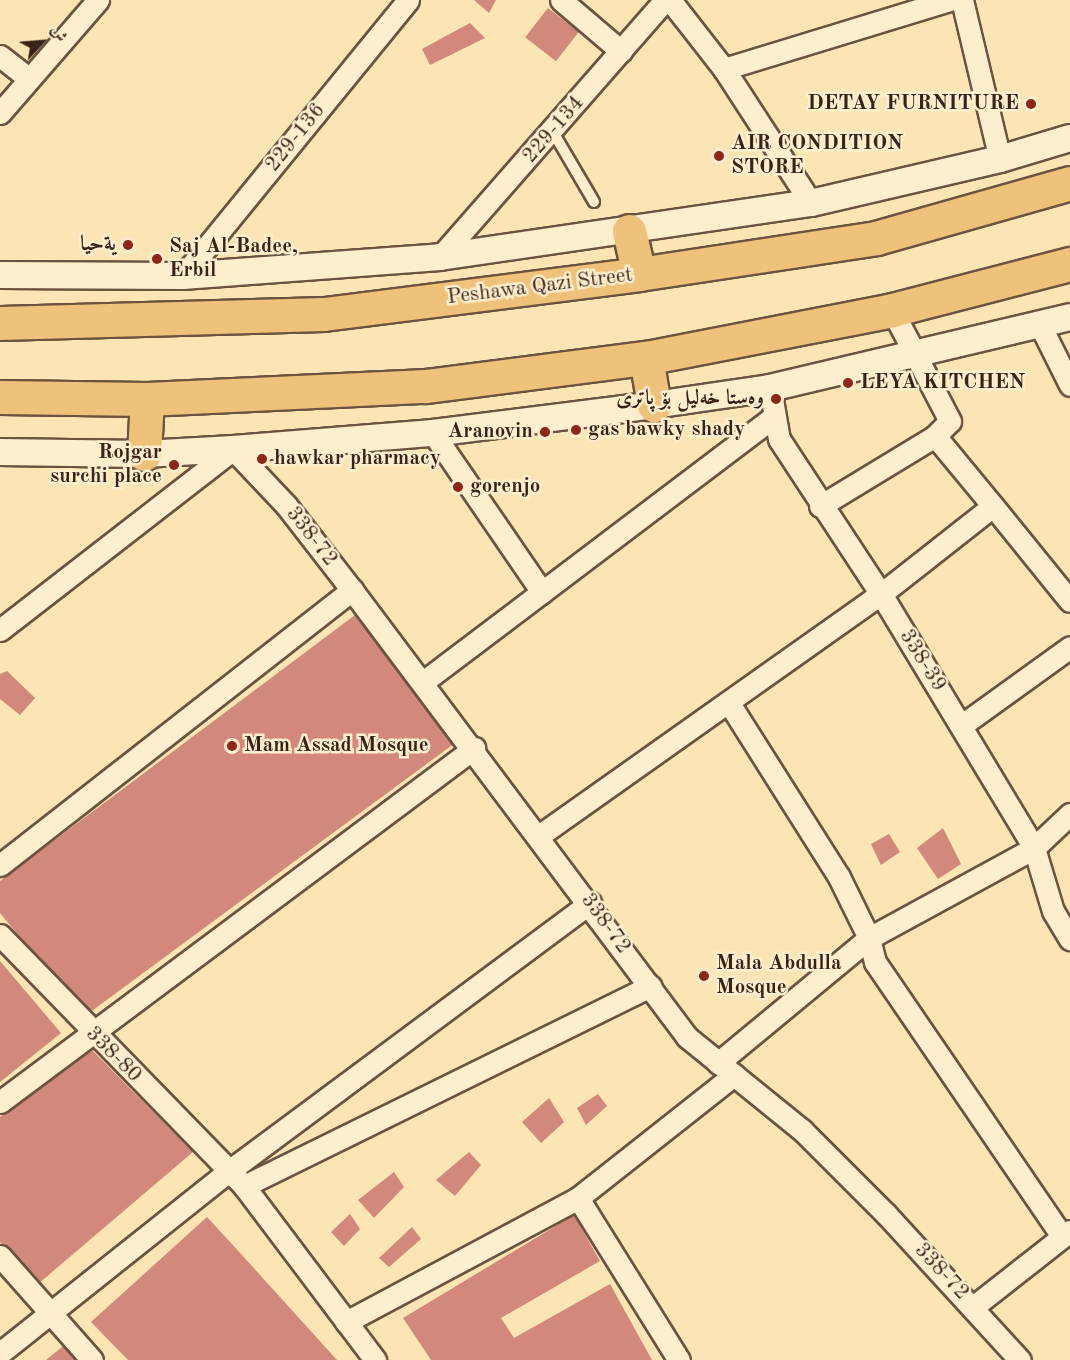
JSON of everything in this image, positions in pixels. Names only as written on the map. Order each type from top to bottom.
[{"type":"highway","name":"Peshawa Qazi Street","points":[[0,323],[324,314],[639,274],[876,238],[1070,183]]},
{"type":"highway","points":[[629,231],[639,274]]},
{"type":"highway","points":[[0,397],[147,399],[426,386],[646,358],[892,310],[1070,264]]},
{"type":"highway","points":[[646,358],[654,405]]},
{"type":"highway","points":[[144,454],[147,399]]},
{"type":"street","points":[[0,113],[98,0]]},
{"type":"street","name":"229-136","points":[[183,276],[408,0]]},
{"type":"street","points":[[561,0],[621,51]]},
{"type":"street","name":"229-134","points":[[440,257],[553,132],[665,0]]},
{"type":"street","points":[[670,0],[724,69],[811,203]]},
{"type":"street","points":[[724,69],[948,0]]},
{"type":"street","points":[[962,0],[1000,159]]},
{"type":"street","points":[[0,56],[29,79]]},
{"type":"street","points":[[0,276],[183,276],[440,257],[811,203],[1000,159],[1070,138]]},
{"type":"street","points":[[820,506],[935,436],[950,421],[949,412],[914,356],[892,310]]},
{"type":"street","points":[[0,452],[144,454],[433,433],[770,388],[914,356],[1070,317]]},
{"type":"street","points":[[1040,326],[1070,385]]},
{"type":"street","name":"338-39","points":[[770,388],[779,439],[820,506],[881,594],[962,725],[1034,849],[1053,911],[1070,939]]},
{"type":"street","points":[[423,682],[774,417]]},
{"type":"street","points":[[433,433],[542,592]]},
{"type":"street","points":[[935,436],[1070,601]]},
{"type":"street","points":[[0,630],[233,449]]},
{"type":"street","name":"338-72","points":[[233,449],[286,505],[474,748],[687,1037],[810,1139],[973,1307],[1020,1360]]},
{"type":"street","points":[[540,835],[881,594],[993,506]]},
{"type":"street","points":[[0,866],[352,590]]},
{"type":"street","points":[[962,725],[1070,647]]},
{"type":"street","points":[[729,703],[838,877],[869,938],[875,962],[1066,1234],[973,1307]]},
{"type":"street","points":[[0,1102],[474,748]]},
{"type":"street","points":[[346,1322],[578,1198],[726,1069],[869,938],[1034,849],[1070,814]]},
{"type":"street","points":[[0,1353],[49,1311],[237,1178],[590,903]]},
{"type":"street","name":"338-80","points":[[0,935],[92,1034],[237,1178],[375,1360]]},
{"type":"street","points":[[237,1178],[650,986]]},
{"type":"street","points":[[578,1198],[678,1360]]},
{"type":"street","points":[[0,1256],[92,1360]]},
{"type":"lane","points":[[553,132],[594,202]]},
{"type":"building","points":[[474,0],[496,0],[489,13]]},
{"type":"building","points":[[548,8],[579,32],[556,61],[525,37]]},
{"type":"building","points":[[470,23],[485,38],[430,65],[422,49]]},
{"type":"building","points":[[355,615],[455,743],[85,1016],[0,913],[0,881]]},
{"type":"building","points":[[7,671],[35,698],[20,715],[0,699],[0,674]]},
{"type":"building","points":[[943,828],[961,864],[938,879],[917,848]]},
{"type":"building","points":[[889,834],[900,852],[881,865],[871,844]]},
{"type":"building","points":[[0,961],[61,1033],[0,1082]]},
{"type":"building","points":[[88,1046],[193,1152],[38,1284],[0,1242],[0,1117]]},
{"type":"building","points":[[598,1094],[607,1106],[586,1125],[577,1108]]},
{"type":"building","points":[[549,1098],[564,1122],[541,1143],[522,1122]]},
{"type":"building","points":[[469,1152],[481,1165],[455,1196],[436,1180]]},
{"type":"building","points":[[394,1172],[404,1187],[374,1218],[358,1200]]},
{"type":"building","points":[[350,1214],[360,1229],[344,1246],[331,1232]]},
{"type":"building","points":[[574,1215],[600,1261],[501,1318],[514,1338],[610,1284],[652,1360],[431,1360],[403,1318]]},
{"type":"building","points":[[207,1217],[337,1360],[128,1360],[91,1322]]},
{"type":"building","points":[[412,1227],[421,1239],[389,1267],[379,1258]]},
{"type":"building","points":[[67,1343],[81,1360],[46,1360]]},
{"type":"place","name":"DETAY FURNITURE","points":[[1031,104]]},
{"type":"place","name":"AIR CONDITION STORE","points":[[719,156]]},
{"type":"place","name":"يةحيا","points":[[128,245]]},
{"type":"place","name":"Saj Al-Badee, Erbil","points":[[157,259]]},
{"type":"place","name":"LEYA KITCHEN","points":[[848,383]]},
{"type":"place","name":"وەستا خەلیل بۆ پاتری","points":[[776,399]]},
{"type":"place","name":"gas bawky shady","points":[[576,430]]},
{"type":"place","name":"Aranovin","points":[[545,432]]},
{"type":"place","name":"hawkar pharmacy","points":[[262,459]]},
{"type":"place","name":"Rojgar surchi place","points":[[174,465]]},
{"type":"place","name":"gorenjo","points":[[458,487]]},
{"type":"place","name":"Mam Assad Mosque","points":[[232,746]]},
{"type":"place","name":"Mala Abdulla Mosque","points":[[704,976]]}]
